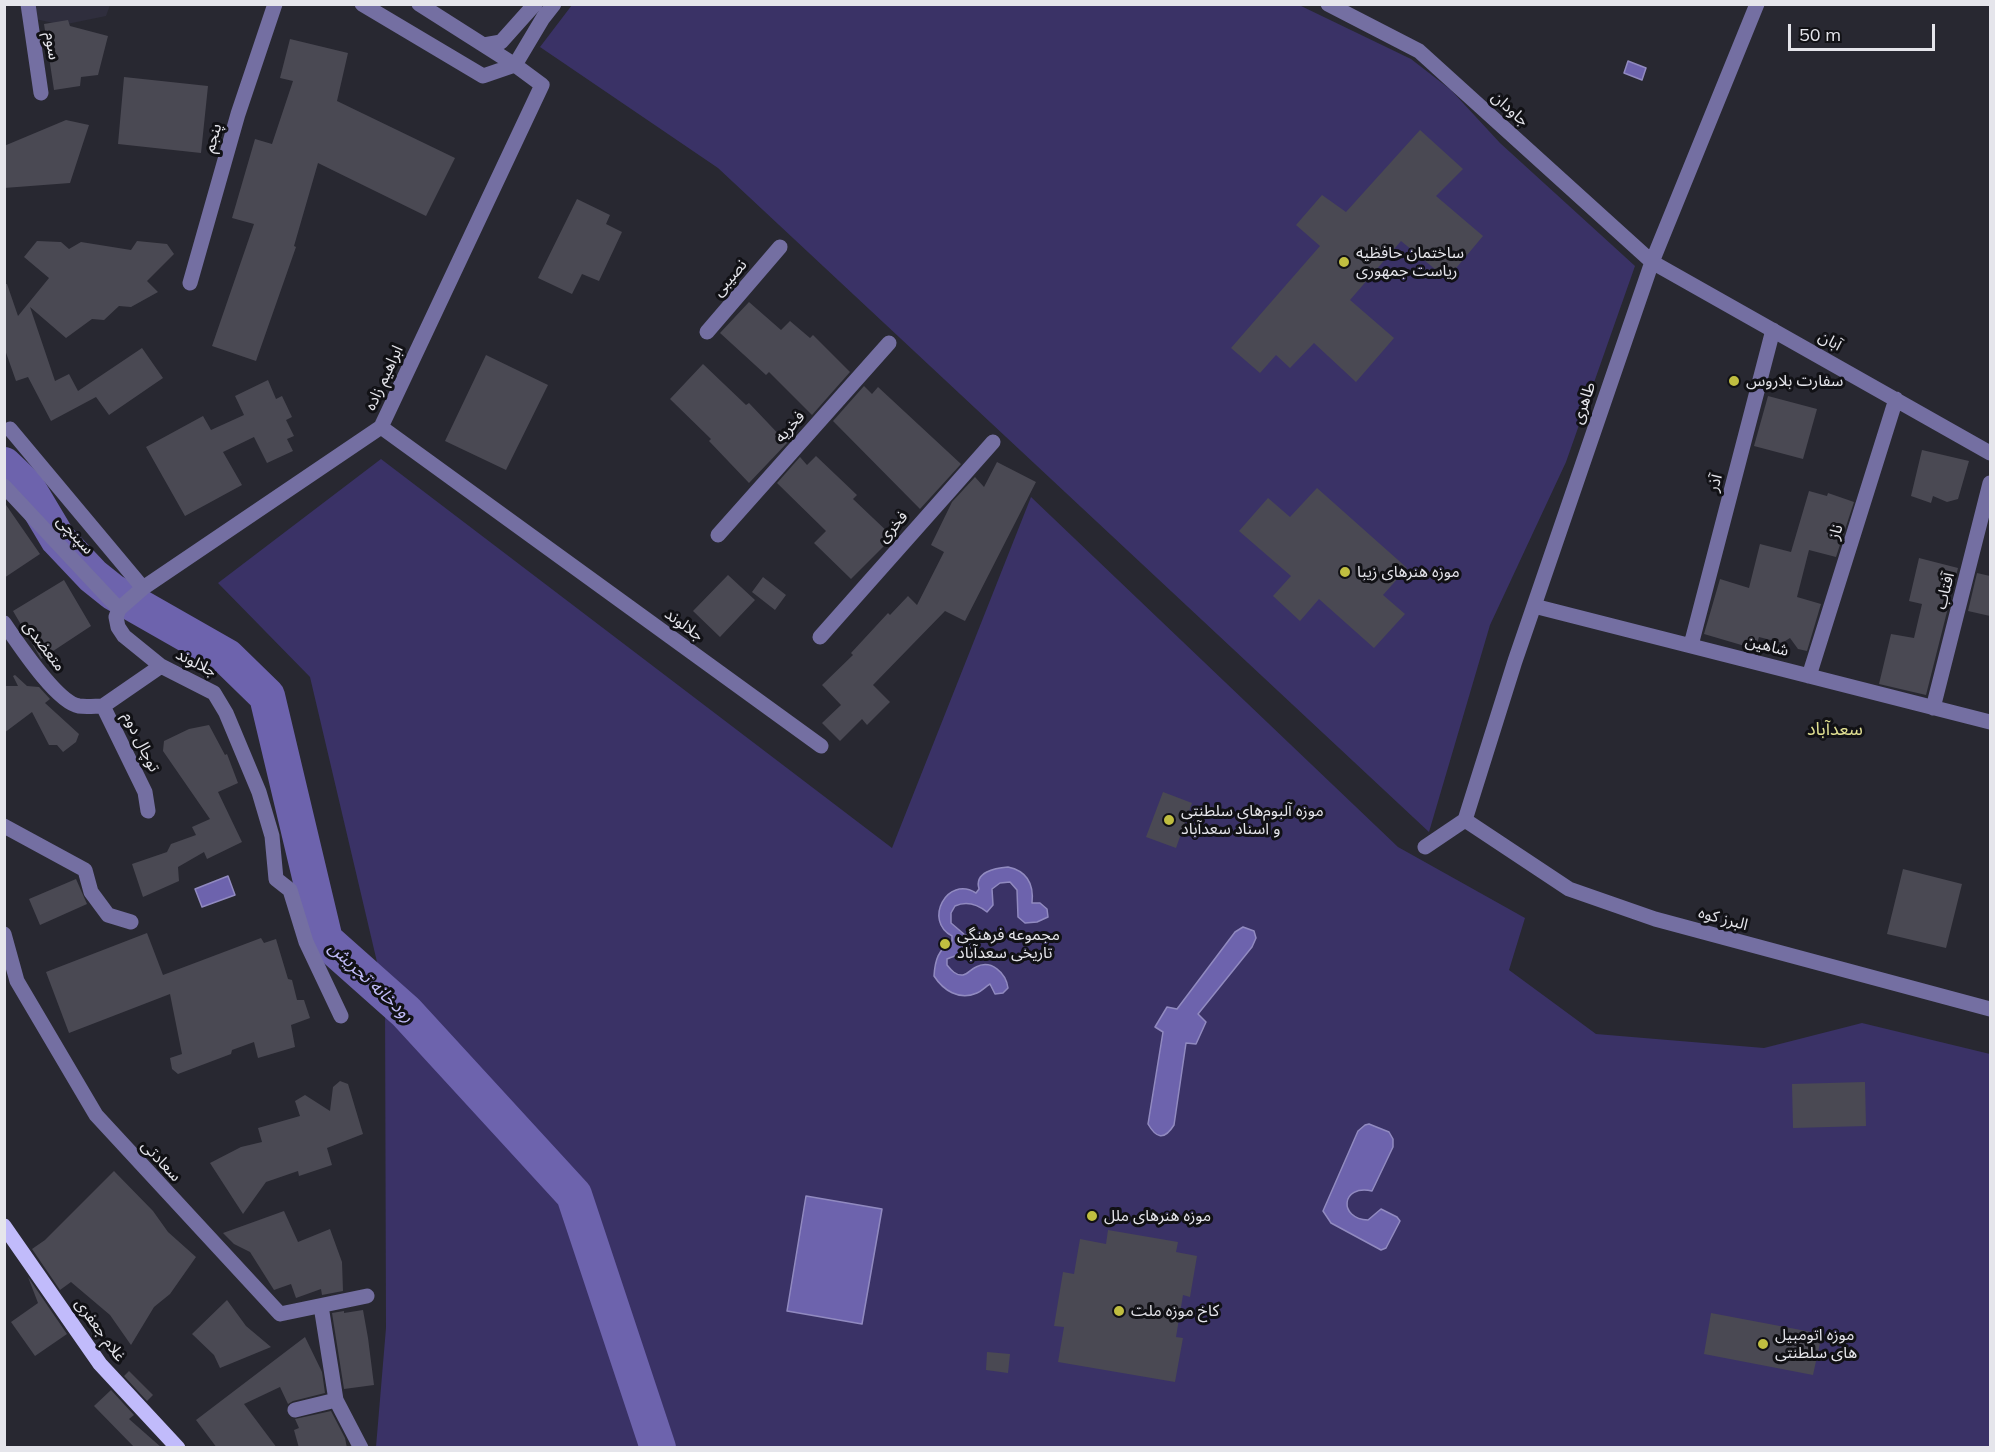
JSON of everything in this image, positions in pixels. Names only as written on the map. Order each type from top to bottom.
[{"type":"main road","name":"غلام جعفری","points":[[4,1226],[100,1364],[178,1448]]},
{"type":"street","name":"سوم","points":[[28,4],[40,93]]},
{"type":"street","name":"پنجم","points":[[190,283],[238,114],[275,4]]},
{"type":"street","points":[[362,4],[483,76],[515,65],[554,4]]},
{"type":"street","points":[[419,4],[515,65]]},
{"type":"street","points":[[484,45],[501,42],[535,4]]},
{"type":"street","name":"جاودان","points":[[1328,4],[1419,51],[1652,262]]},
{"type":"street","name":"طاهری","points":[[1465,820],[1534,606],[1652,262],[1757,4]]},
{"type":"street","name":"ابراهیم زاده","points":[[143,588],[381,427],[542,84],[515,65]]},
{"type":"street","name":"نصیبی","points":[[707,332],[780,247]]},
{"type":"street","name":"آبان","points":[[1652,262],[1990,453]]},
{"type":"street","name":"آذر","points":[[1691,645],[1773,330]]},
{"type":"street","name":"فخریه","points":[[718,535],[889,343]]},
{"type":"street","name":"ناز","points":[[1809,676],[1896,399]]},
{"type":"street","name":"جلالوند","points":[[381,427],[821,746]]},
{"type":"street","points":[[10,429],[143,588],[119,609]]},
{"type":"street","name":"فخری","points":[[820,637],[993,442]]},
{"type":"street","name":"آفتاب","points":[[1934,708],[1990,483]]},
{"type":"street","name":"سپنچی","points":[[8,496],[119,609]]},
{"type":"street","name":"شاهین","points":[[1534,606],[1990,722]]},
{"type":"street","name":"جلالوند","points":[[119,609],[116,617],[118,627],[124,636],[161,666],[214,693],[226,713],[263,803],[272,836],[276,879],[290,890],[306,942],[341,1016]]},
{"type":"street","name":"متعضدی","points":[[4,623],[55,691]]},
{"type":"street","points":[[103,706],[161,666]]},
{"type":"street","name":"توچال دوم","points":[[55,691],[78,706],[103,706],[145,792],[148,811]]},
{"type":"street","points":[[1425,847],[1465,820]]},
{"type":"street","name":"البرز کوه","points":[[1465,820],[1569,890],[1655,920],[1990,1009]]},
{"type":"street","points":[[4,826],[85,870],[91,892],[108,915],[130,922]]},
{"type":"street","name":"سعادتی","points":[[4,934],[17,981],[96,1115],[280,1314],[367,1296]]},
{"type":"street","points":[[321,1306],[336,1400],[361,1448]]},
{"type":"street","points":[[295,1410],[336,1400]]},
{"type":"shaded area","points":[[20,5],[110,5],[106,16],[62,25],[22,16]]},
{"type":"shaded area","points":[[572,5],[1299,5],[1411,59],[1451,90],[1500,143],[1635,266],[1566,462],[1490,625],[1429,832],[718,168],[540,47]]},
{"type":"shaded area","points":[[1628,61],[1646,68],[1642,80],[1624,73]]},
{"type":"shaded area","name":"مجموعه فرهنگی تاریخی سعدآباد","points":[[381,459],[892,848],[1031,497],[1398,847],[1525,918],[1509,970],[1596,1034],[1764,1048],[1862,1023],[1990,1054],[1990,1447],[376,1447],[386,1328],[385,996],[310,677],[218,583]]},
{"type":"shaded area","points":[[1008,867],[1020,872],[1028,879],[1032,890],[1032,903],[1040,903],[1047,909],[1048,917],[1037,922],[1025,923],[1018,917],[1017,890],[1010,882],[1000,883],[992,889],[993,905],[987,912],[971,904],[955,906],[951,913],[951,923],[965,935],[974,936],[969,950],[947,959],[947,965],[958,975],[982,965],[992,966],[1004,977],[1008,988],[1003,993],[995,994],[990,984],[970,995],[952,993],[934,976],[938,956],[943,948],[952,941],[952,936],[939,920],[942,902],[956,890],[965,889],[976,893],[983,875],[997,868]]},
{"type":"shaded area","points":[[228,876],[235,895],[202,907],[195,889]]},
{"type":"shaded area","points":[[1243,927],[1254,931],[1256,938],[1252,947],[1198,1014],[1206,1022],[1196,1044],[1186,1043],[1174,1125],[1167,1134],[1157,1135],[1148,1124],[1163,1032],[1155,1027],[1167,1007],[1177,1009],[1235,932]]},
{"type":"shaded area","points":[[1369,1124],[1389,1132],[1393,1139],[1393,1147],[1372,1191],[1354,1192],[1347,1202],[1348,1209],[1358,1218],[1368,1220],[1381,1209],[1400,1221],[1386,1248],[1381,1250],[1331,1223],[1323,1211],[1358,1131]]},
{"type":"shaded area","points":[[806,1196],[882,1209],[862,1324],[787,1311]]},
{"type":"building","points":[[68,20],[70,26],[108,36],[98,75],[81,77],[80,86],[54,90],[44,24]]},
{"type":"building","points":[[290,39],[348,53],[337,101],[455,158],[426,216],[318,163],[294,246],[296,247],[256,361],[212,346],[254,224],[232,218],[255,139],[272,144],[293,81],[280,78]]},
{"type":"building","points":[[124,77],[208,86],[201,153],[118,144]]},
{"type":"building","points":[[66,120],[89,125],[70,183],[4,188],[4,146]]},
{"type":"building","name":"ساختمان حافظیه ریاست جمهوری","points":[[1420,130],[1463,169],[1436,196],[1483,236],[1447,279],[1401,241],[1350,300],[1394,338],[1356,382],[1314,343],[1290,368],[1276,355],[1260,373],[1231,348],[1320,246],[1296,225],[1322,195],[1346,212]]},
{"type":"building","points":[[577,199],[610,215],[606,224],[622,232],[599,281],[582,274],[572,294],[538,278]]},
{"type":"building","points":[[37,241],[61,242],[69,249],[81,242],[131,250],[137,241],[167,244],[174,254],[147,281],[158,292],[131,307],[119,306],[104,320],[92,319],[66,338],[30,307],[55,381],[69,374],[78,391],[142,348],[163,378],[109,415],[96,397],[51,421],[28,377],[16,381],[4,347],[4,284],[7,284],[18,316],[49,278],[24,257]]},
{"type":"building","points":[[749,302],[781,330],[790,321],[810,338],[813,335],[850,372],[812,415],[769,372],[766,375],[720,333]]},
{"type":"building","points":[[486,355],[548,385],[506,470],[445,441]]},
{"type":"building","points":[[703,364],[746,405],[749,403],[787,443],[749,483],[709,441],[711,439],[670,399]]},
{"type":"building","points":[[268,380],[276,399],[282,396],[292,417],[286,420],[294,436],[287,439],[293,451],[267,463],[254,437],[223,452],[242,485],[185,516],[146,447],[203,416],[211,430],[244,415],[235,396]]},
{"type":"building","points":[[864,386],[872,394],[878,387],[961,464],[920,509],[833,421]]},
{"type":"building","points":[[1768,396],[1817,409],[1803,459],[1754,446]]},
{"type":"building","points":[[1922,450],[1969,461],[1958,499],[1947,502],[1933,496],[1931,503],[1911,496]]},
{"type":"building","points":[[816,456],[857,495],[853,499],[893,537],[851,579],[814,543],[826,531],[777,483],[800,457],[807,465]]},
{"type":"building","points":[[997,462],[1036,482],[965,621],[945,611],[873,685],[890,702],[867,725],[862,719],[840,741],[822,723],[841,705],[822,685],[853,655],[851,653],[888,613],[890,615],[908,596],[917,605],[944,552],[931,545],[952,502],[975,477],[984,487]]},
{"type":"building","name":"موزه هنرهای زیبا","points":[[1317,488],[1407,568],[1383,595],[1405,614],[1374,648],[1319,599],[1300,621],[1273,596],[1291,576],[1239,531],[1268,498],[1290,517]]},
{"type":"building","points":[[1809,491],[1827,496],[1828,493],[1854,502],[1836,557],[1809,550],[1797,597],[1821,604],[1807,651],[1798,649],[1790,638],[1782,643],[1759,637],[1755,649],[1704,634],[1720,579],[1749,588],[1760,544],[1791,552]]},
{"type":"building","points":[[4,502],[40,554],[4,578]]},
{"type":"building","points":[[1919,558],[1958,568],[1926,695],[1879,684],[1891,634],[1914,638],[1922,604],[1909,601]]},
{"type":"building","points":[[1977,573],[1990,576],[1990,616],[1968,611]]},
{"type":"building","points":[[728,575],[755,600],[720,637],[693,611]]},
{"type":"building","points":[[763,577],[786,595],[775,610],[752,592]]},
{"type":"building","points":[[64,580],[91,626],[41,659],[13,611]]},
{"type":"building","points":[[15,675],[27,686],[39,687],[50,699],[45,703],[79,734],[76,742],[63,752],[57,745],[49,745],[32,712],[4,733],[4,686],[18,686],[13,676]]},
{"type":"building","points":[[209,725],[225,755],[227,754],[238,783],[218,792],[242,842],[207,859],[204,852],[178,867],[179,881],[143,897],[132,864],[167,852],[171,844],[196,835],[192,827],[210,819],[163,751],[164,741],[189,729]]},
{"type":"building","name":"موزه آلبوم‌های سلطنتی و اسناد سعدآباد","points":[[1163,792],[1192,803],[1176,848],[1146,837]]},
{"type":"building","points":[[1903,869],[1962,884],[1946,948],[1887,934]]},
{"type":"building","points":[[76,879],[87,904],[40,925],[29,899]]},
{"type":"building","points":[[147,933],[163,975],[261,938],[264,943],[276,939],[297,1000],[304,1000],[310,1018],[291,1025],[295,1047],[258,1058],[254,1042],[232,1050],[231,1054],[178,1074],[172,1069],[170,1058],[182,1054],[170,994],[69,1033],[46,972]]},
{"type":"building","points":[[340,1081],[348,1084],[363,1134],[327,1148],[332,1165],[299,1176],[298,1171],[266,1182],[243,1214],[210,1163],[241,1147],[262,1142],[258,1128],[300,1116],[295,1101],[305,1095],[330,1111],[333,1087]]},
{"type":"building","points":[[1865,1082],[1866,1126],[1793,1128],[1792,1084]]},
{"type":"building","points":[[114,1171],[153,1211],[168,1232],[196,1257],[170,1294],[154,1307],[131,1345],[110,1315],[71,1282],[60,1290],[32,1249],[45,1240]]},
{"type":"building","points":[[284,1211],[298,1242],[330,1229],[342,1262],[343,1291],[322,1295],[321,1289],[296,1298],[291,1284],[274,1290],[250,1252],[234,1244],[223,1233]]},
{"type":"building","name":"کاخ موزه ملت","points":[[1108,1230],[1178,1242],[1176,1252],[1197,1256],[1190,1297],[1183,1295],[1176,1337],[1183,1338],[1175,1382],[1058,1362],[1064,1327],[1054,1326],[1063,1272],[1074,1274],[1080,1239],[1106,1244]]},
{"type":"building","points":[[28,1277],[67,1334],[35,1356],[11,1322],[38,1303]]},
{"type":"building","points":[[227,1300],[246,1326],[271,1347],[220,1368],[214,1355],[192,1334]]},
{"type":"building","points":[[363,1310],[374,1385],[344,1389],[332,1313]]},
{"type":"building","name":"موزه اتومبیل های سلطنتی","points":[[1711,1313],[1822,1334],[1813,1375],[1704,1354]]},
{"type":"building","points":[[305,1337],[322,1372],[325,1393],[288,1404],[280,1387],[244,1404],[277,1448],[217,1448],[196,1420]]},
{"type":"building","points":[[987,1352],[1010,1354],[1008,1373],[986,1370]]},
{"type":"building","points":[[129,1371],[153,1395],[147,1401],[124,1376]]},
{"type":"building","points":[[111,1390],[134,1415],[129,1419],[162,1448],[135,1448],[94,1406]]},
{"type":"building","points":[[331,1411],[345,1438],[347,1448],[299,1448],[294,1430],[299,1428],[295,1419]]},
{"type":"waterway","name":"رودخانه تجریش","points":[[4,465],[27,487],[58,539],[93,576],[113,592],[227,657],[267,696],[325,940],[406,1012],[574,1195],[658,1448]]},
{"type":"place","name":"ساختمان حافظیه ریاست جمهوری","points":[[1344,262]]},
{"type":"place","name":"سفارت بلاروس","points":[[1734,381]]},
{"type":"place","name":"موزه هنرهای زیبا","points":[[1345,572]]},
{"type":"place","name":"موزه آلبوم‌های سلطنتی و اسناد سعدآباد","points":[[1169,820]]},
{"type":"place","name":"مجموعه فرهنگی تاریخی سعدآباد","points":[[945,944]]},
{"type":"place","name":"موزه هنرهای ملل","points":[[1092,1216]]},
{"type":"place","name":"کاخ موزه ملت","points":[[1119,1311]]},
{"type":"place","name":"موزه اتومبیل های سلطنتی","points":[[1763,1344]]},
{"type":"district","name":"سعدآباد","points":[[1835,730]]}]
